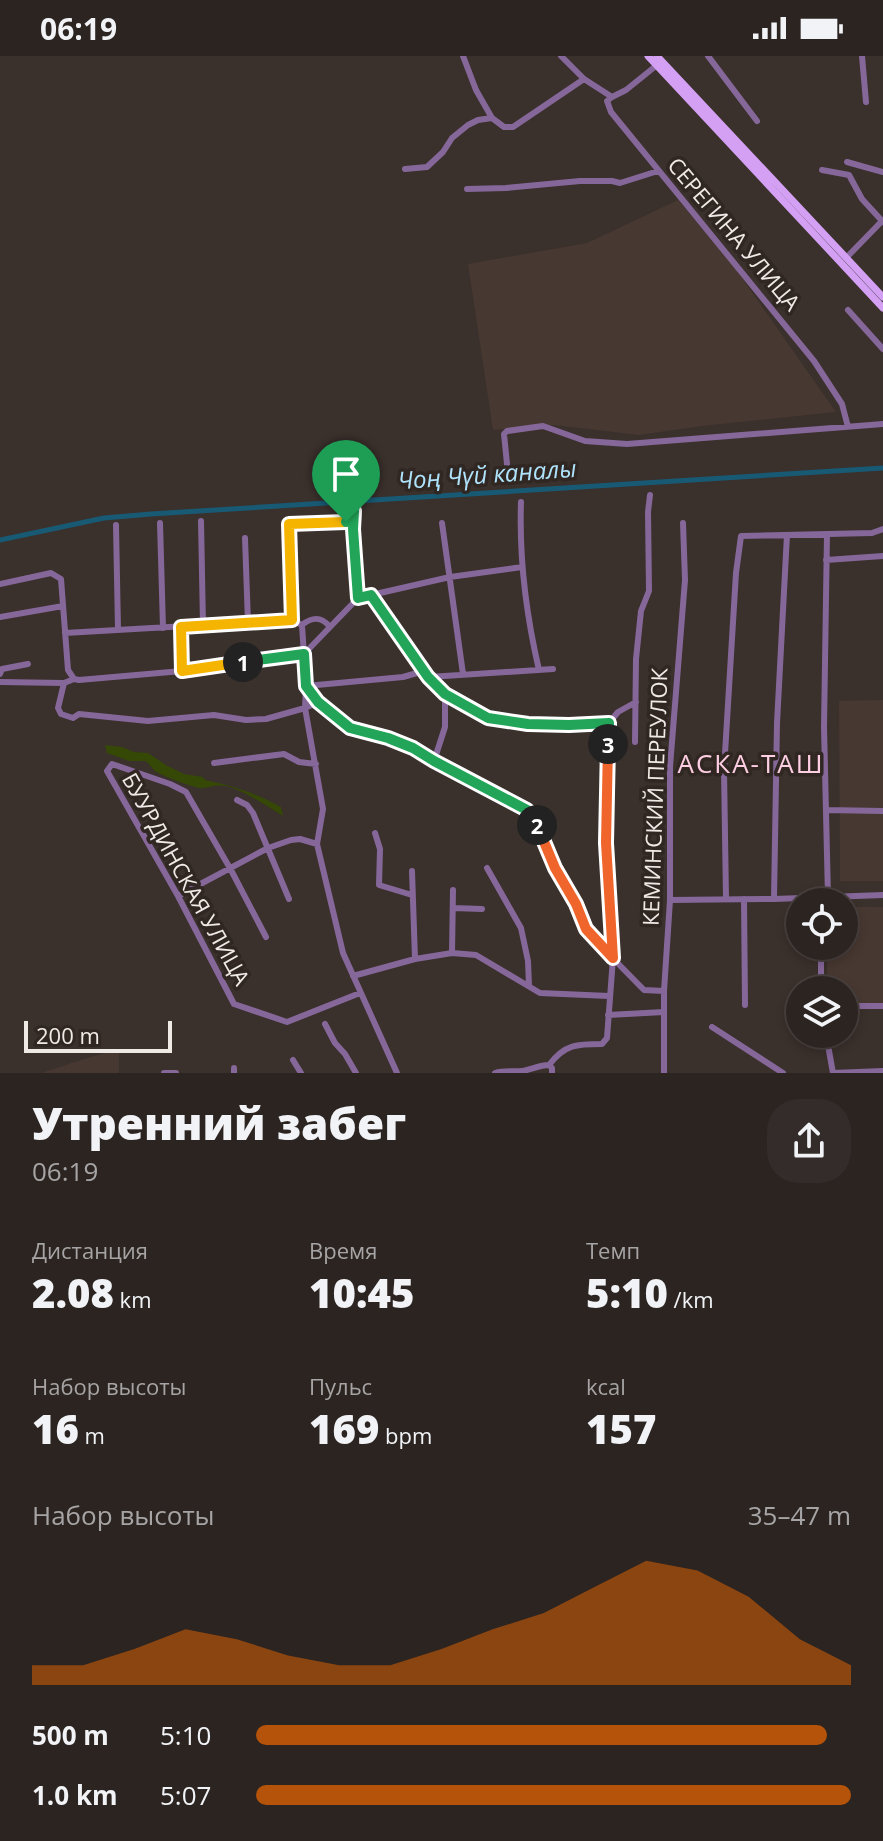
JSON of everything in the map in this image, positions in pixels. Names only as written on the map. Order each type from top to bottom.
[{"type":"main road","points":[[648,56],[883,308]]},
{"type":"main road","points":[[657,56],[883,297]]},
{"type":"street","points":[[463,56],[476,90],[492,118],[504,127],[513,127],[584,79]]},
{"type":"street","points":[[561,56],[584,79],[612,97],[626,90],[657,65]]},
{"type":"street","points":[[708,56],[757,121]]},
{"type":"street","points":[[862,56],[866,102]]},
{"type":"street","name":"СЕРЕГИНА УЛИЦА","points":[[612,97],[607,101],[609,109],[814,361],[842,404],[848,427]]},
{"type":"street","points":[[405,169],[427,167],[468,125],[492,118]]},
{"type":"street","points":[[847,162],[883,172]]},
{"type":"street","points":[[822,170],[849,175],[862,199],[882,221],[846,258]]},
{"type":"street","points":[[467,189],[580,181],[620,183],[658,171]]},
{"type":"street","points":[[848,310],[883,349]]},
{"type":"street","points":[[508,474],[504,434],[543,426],[585,441],[627,444],[883,424]]},
{"type":"street","points":[[635,742],[636,659],[641,611],[649,591],[650,495]]},
{"type":"street","points":[[521,502],[527,620],[539,670]]},
{"type":"street","points":[[292,620],[289,524],[346,522],[354,511],[358,598]]},
{"type":"street","points":[[201,521],[203,625]]},
{"type":"street","points":[[160,523],[163,628]]},
{"type":"street","points":[[442,523],[463,674]]},
{"type":"street","name":"КЕМИНСКИЙ ПЕРЕУЛОК","points":[[664,1073],[664,991],[670,900],[670,767],[685,580],[683,523]]},
{"type":"street","points":[[116,525],[118,630]]},
{"type":"street","points":[[726,899],[724,770],[741,536],[872,533],[883,529]]},
{"type":"street","points":[[823,888],[827,534]]},
{"type":"street","points":[[774,899],[777,723],[787,535]]},
{"type":"street","points":[[245,538],[248,623]]},
{"type":"street","points":[[826,560],[883,556]]},
{"type":"street","points":[[0,682],[64,683],[74,679],[182,671],[304,654],[358,598],[450,577],[522,567]]},
{"type":"street","points":[[0,584],[51,573],[61,579],[68,670],[74,679]]},
{"type":"street","points":[[371,595],[426,674],[445,694],[488,718],[528,724],[609,723]]},
{"type":"street","points":[[0,617],[63,606]]},
{"type":"street","points":[[302,625],[309,619],[317,618],[330,627]]},
{"type":"street","points":[[65,633],[292,620],[302,625]]},
{"type":"street","points":[[302,625],[305,708],[323,809],[317,844],[343,953],[397,1073]]},
{"type":"street","points":[[181,627],[182,671]]},
{"type":"street","points":[[0,674],[2,669],[28,664]]},
{"type":"street","points":[[306,686],[426,674],[553,669]]},
{"type":"street","points":[[64,683],[58,708],[61,714],[73,718],[79,714],[148,721],[214,715],[246,720],[266,719],[318,702]]},
{"type":"street","points":[[306,686],[318,702],[350,728],[413,748],[527,810],[542,833],[555,868],[576,904],[586,929],[644,990],[664,991]]},
{"type":"street","points":[[434,761],[445,727],[445,694]]},
{"type":"street","points":[[495,1073],[549,1065],[561,1050],[577,1044],[602,1044],[607,1038],[613,958],[606,843],[609,723],[618,712],[636,702]]},
{"type":"street","points":[[214,763],[284,754],[299,762],[316,764]]},
{"type":"street","name":"БУУРДИНСКАЯ УЛИЦА","points":[[231,870],[186,792],[112,764],[107,771],[178,896],[234,1004],[287,1022],[360,993]]},
{"type":"street","points":[[237,800],[247,805],[253,813],[289,899]]},
{"type":"street","points":[[826,810],[883,811]]},
{"type":"street","points":[[375,833],[380,849],[379,885],[412,895]]},
{"type":"street","points":[[178,896],[268,848],[300,839],[317,844]]},
{"type":"street","points":[[487,868],[521,928],[528,961],[529,986]]},
{"type":"street","points":[[231,870],[266,937]]},
{"type":"street","points":[[412,871],[415,959]]},
{"type":"street","points":[[452,953],[453,890]]},
{"type":"street","points":[[858,897],[883,895]]},
{"type":"street","points":[[744,899],[745,1005]]},
{"type":"street","points":[[670,900],[786,899]]},
{"type":"street","points":[[453,908],[482,909]]},
{"type":"street","points":[[353,976],[415,959],[452,953],[476,955],[540,993],[609,996]]},
{"type":"street","points":[[858,1006],[883,1006]]},
{"type":"street","points":[[608,1015],[664,1012]]},
{"type":"street","points":[[325,1024],[356,1073]]},
{"type":"street","points":[[712,1027],[783,1073]]},
{"type":"street","points":[[829,1048],[833,1073],[883,1071]]},
{"type":"street","points":[[293,1060],[301,1073]]},
{"type":"street","points":[[549,1065],[552,1073]]},
{"type":"street","points":[[164,1073],[176,1073]]},
{"type":"shaded area","points":[[678,200],[733,265],[836,412],[639,435],[554,425],[493,430],[468,264],[587,243]]},
{"type":"shaded area","points":[[883,700],[883,881],[840,881],[839,701]]},
{"type":"shaded area","points":[[858,907],[883,907],[883,1004],[858,1004],[858,976],[827,976],[827,960],[858,960]]},
{"type":"shaded area","points":[[119,1049],[119,1073],[41,1073],[87,1058]]},
{"type":"green space","points":[[105,745],[148,753],[184,774],[203,777],[253,794],[281,807],[283,816],[233,788],[198,788],[186,784],[158,773],[146,761],[129,761],[107,753]]},
{"type":"waterway","name":"Чоң Чүй каналы","points":[[0,540],[104,518],[151,514],[883,468]]},
{"type":"district","name":"АСКА-ТАШ","points":[[751,764]]},
{"type":"route","points":[[354,511],[358,598],[371,595],[428,677],[445,694],[488,718],[528,724],[609,723],[606,843],[613,958],[586,929],[576,904],[555,868],[542,833],[527,810],[413,748],[350,728],[318,702],[306,686],[304,654],[182,671],[181,627],[292,620],[289,524],[346,522],[354,511]]}]
